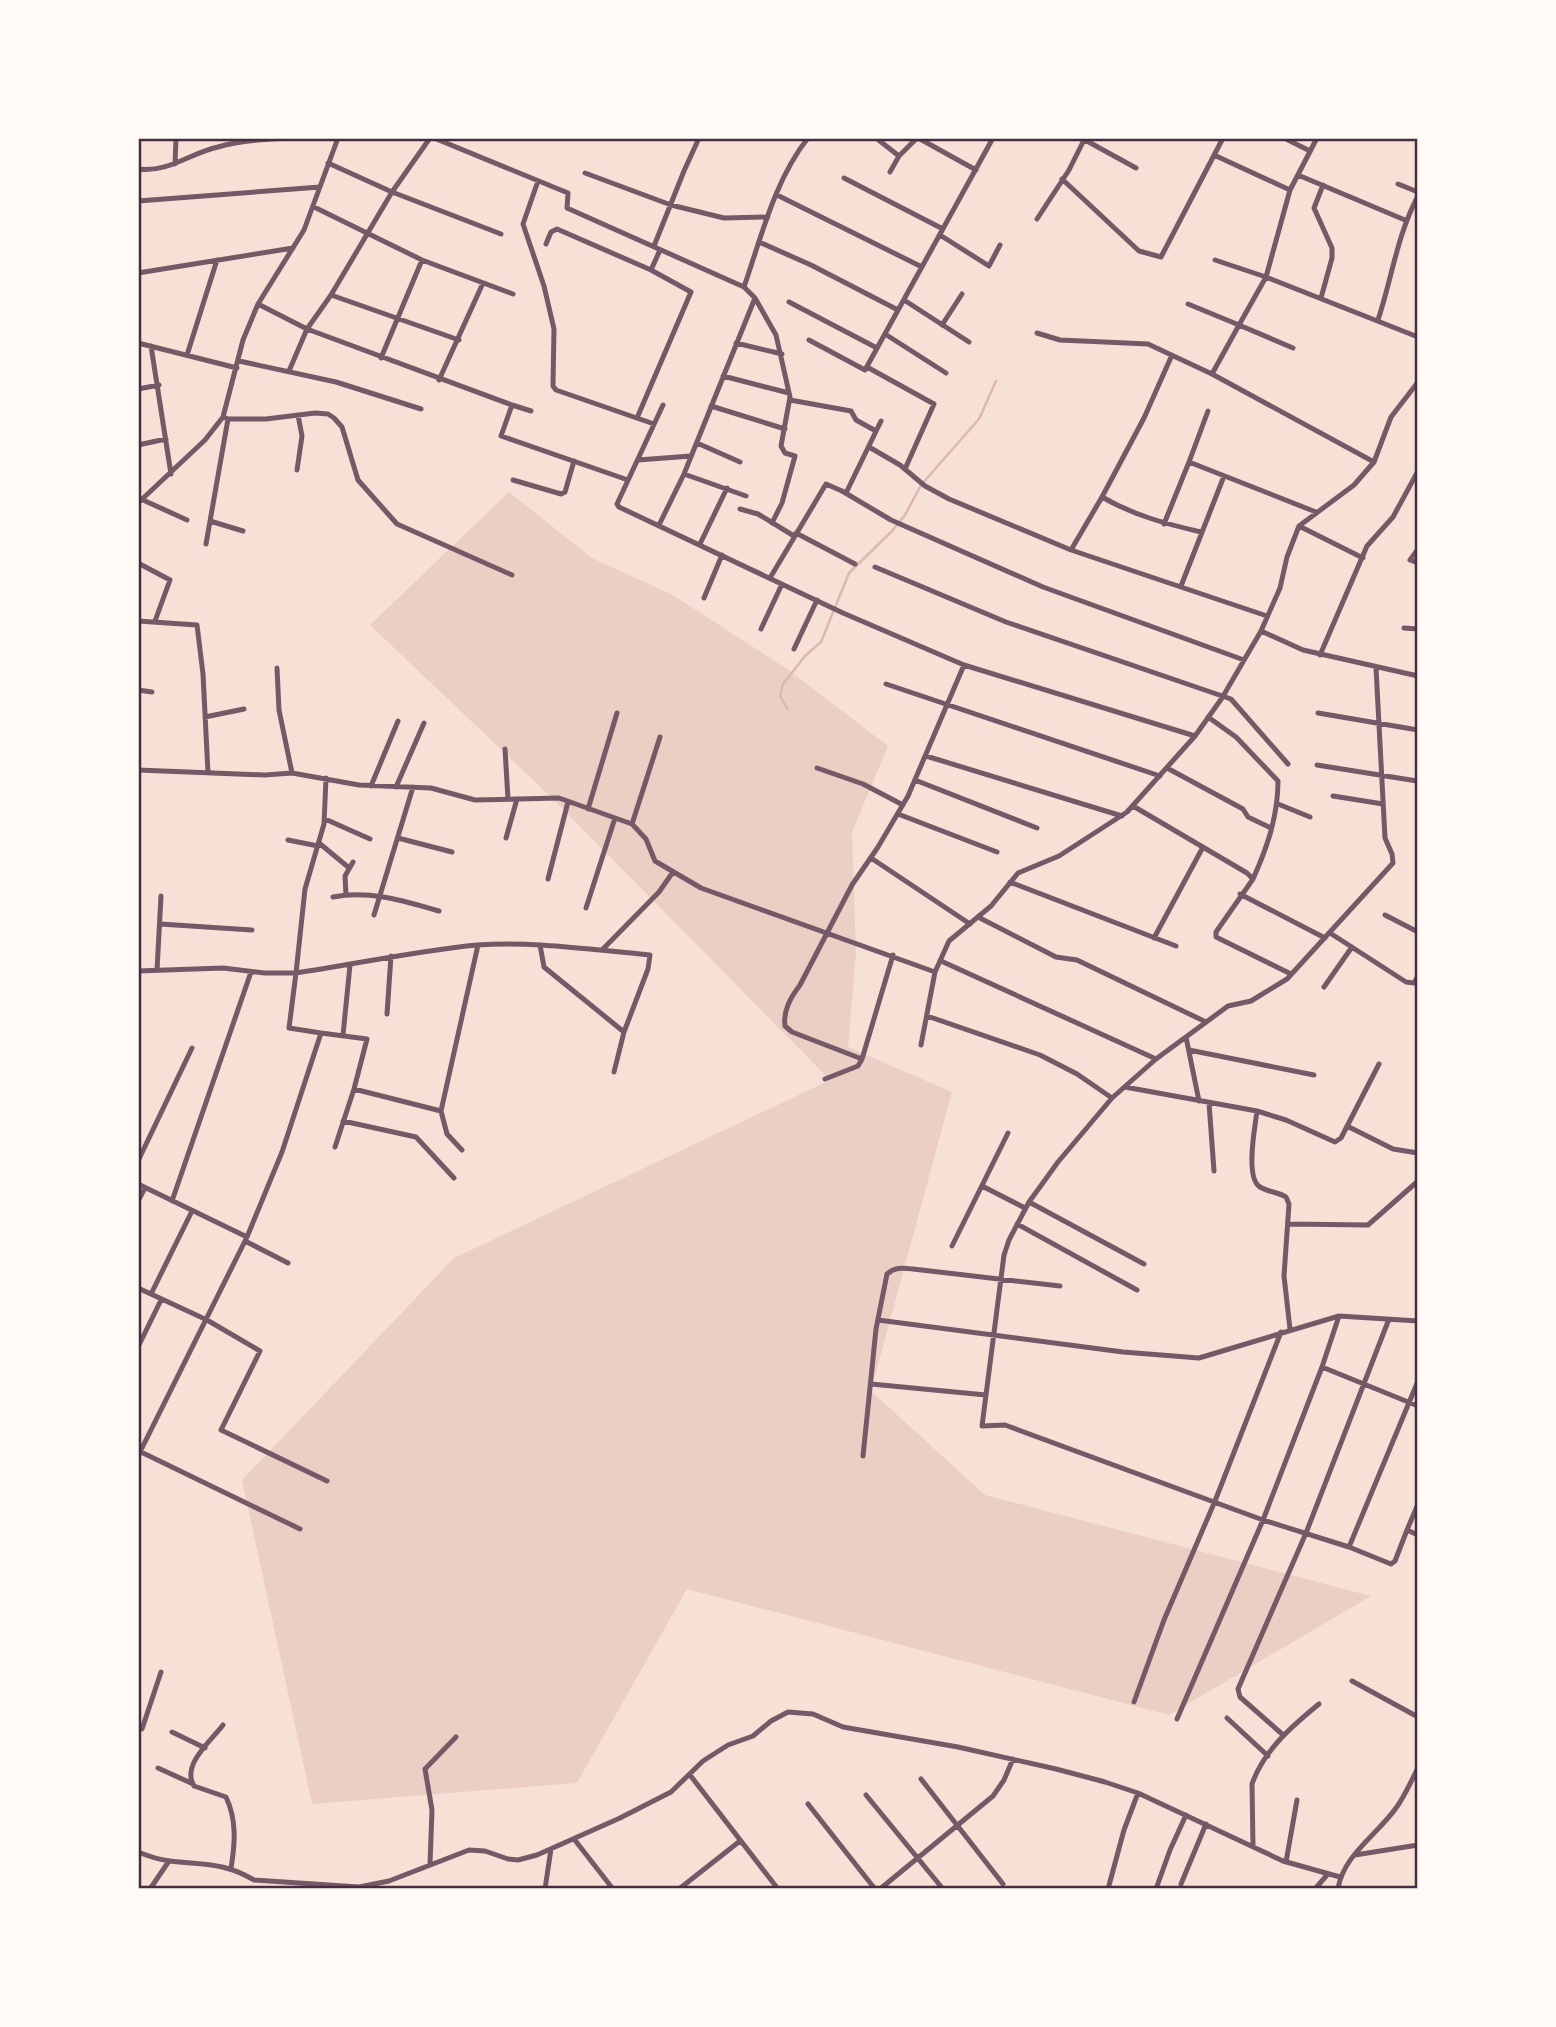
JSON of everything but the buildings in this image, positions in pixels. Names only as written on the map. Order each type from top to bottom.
[{"type":"street","points":[[175,164],[176,138]]},
{"type":"street","points":[[217,138],[217,147]]},
{"type":"street","points":[[138,169],[150,171],[217,147],[295,138]]},
{"type":"street","points":[[206,544],[226,418],[243,340],[258,304],[314,207],[338,138]]},
{"type":"street","points":[[289,371],[307,329],[331,295],[392,192],[432,138],[568,193],[567,208],[744,287],[755,298],[776,335],[782,354],[790,397],[781,446],[785,453],[795,456],[782,503],[772,523]]},
{"type":"street","points":[[744,287],[777,195],[799,149],[808,138]]},
{"type":"street","points":[[876,138],[899,156]]},
{"type":"street","points":[[808,340],[862,369],[867,367],[993,138]]},
{"type":"street","points":[[1062,179],[1139,251],[1160,257],[1223,138]]},
{"type":"street","points":[[1284,138],[1310,151]]},
{"type":"street","points":[[1212,374],[1266,277],[1290,190],[1317,138]]},
{"type":"street","points":[[654,246],[698,139]]},
{"type":"street","points":[[890,172],[899,156],[916,139],[976,170]]},
{"type":"street","points":[[1037,219],[1085,139],[1136,167]]},
{"type":"street","points":[[1214,155],[1290,190]]},
{"type":"street","points":[[328,163],[392,192],[500,234]]},
{"type":"street","points":[[585,173],[671,205],[724,218],[768,217]]},
{"type":"street","points":[[1298,175],[1405,220]]},
{"type":"street","points":[[845,178],[942,232],[989,266],[1000,245]]},
{"type":"street","points":[[538,181],[523,224],[544,286],[554,329],[552,386],[556,390],[654,424]]},
{"type":"street","points":[[1378,320],[1390,285],[1405,220],[1418,194],[1398,184]]},
{"type":"street","points":[[1321,298],[1332,258],[1332,248],[1314,208],[1323,185]]},
{"type":"street","points":[[138,201],[320,187]]},
{"type":"street","points":[[777,195],[922,267]]},
{"type":"street","points":[[314,207],[422,260],[513,294]]},
{"type":"street","points":[[547,244],[551,232],[557,229],[651,270],[691,292],[637,418]]},
{"type":"street","points":[[759,242],[811,265],[898,310]]},
{"type":"street","points":[[138,273],[292,248]]},
{"type":"street","points":[[651,270],[660,250]]},
{"type":"street","points":[[187,355],[217,260]]},
{"type":"street","points":[[381,358],[422,260]]},
{"type":"street","points":[[1215,260],[1266,277],[1418,337]]},
{"type":"street","points":[[439,380],[483,283]]},
{"type":"street","points":[[942,325],[962,294]]},
{"type":"street","points":[[331,295],[459,340]]},
{"type":"street","points":[[659,525],[684,474],[755,298]]},
{"type":"street","points":[[904,300],[969,342]]},
{"type":"street","points":[[789,302],[877,348]]},
{"type":"street","points":[[258,304],[307,329],[439,380],[531,411]]},
{"type":"street","points":[[1188,304],[1293,348]]},
{"type":"street","points":[[1037,333],[1060,340],[1148,344],[1212,374],[1374,461]]},
{"type":"street","points":[[885,334],[946,373]]},
{"type":"street","points":[[736,343],[782,354]]},
{"type":"street","points":[[138,344],[238,365],[289,371],[336,382],[421,409]]},
{"type":"street","points":[[151,346],[171,474]]},
{"type":"street","points":[[1071,550],[1144,418],[1172,355]]},
{"type":"street","points":[[867,367],[934,404],[905,469]]},
{"type":"street","points":[[723,376],[790,397],[851,411],[856,420],[876,431]]},
{"type":"street","points":[[921,1045],[935,972],[949,941],[991,906],[1018,873],[1059,856],[1122,816],[1195,736],[1222,698],[1261,631],[1280,588],[1299,526],[1354,485],[1374,461],[1391,417],[1418,382]]},
{"type":"street","points":[[138,388],[159,385]]},
{"type":"street","points":[[512,405],[501,436],[628,480]]},
{"type":"street","points":[[663,405],[617,504],[619,507],[843,613],[964,665],[1195,736]]},
{"type":"street","points":[[711,406],[785,429]]},
{"type":"street","points":[[1164,524],[1208,411]]},
{"type":"street","points":[[187,520],[141,502],[226,418],[266,419],[328,414],[340,423],[358,480],[397,524],[512,575]]},
{"type":"street","points":[[297,470],[302,436],[298,415]]},
{"type":"street","points":[[846,493],[881,421]]},
{"type":"street","points":[[138,445],[166,439]]},
{"type":"street","points":[[697,443],[740,462]]},
{"type":"street","points":[[869,447],[905,469],[925,486],[949,499],[1071,550],[1267,616]]},
{"type":"street","points":[[638,460],[691,456]]},
{"type":"street","points":[[513,480],[561,494],[565,492],[574,461]]},
{"type":"street","points":[[1189,463],[1316,512]]},
{"type":"street","points":[[1320,655],[1367,546],[1393,517],[1418,471]]},
{"type":"street","points":[[684,474],[746,496]]},
{"type":"street","points":[[1181,586],[1224,477]]},
{"type":"street","points":[[770,578],[826,484],[891,520],[1043,587],[1244,660]]},
{"type":"street","points":[[700,544],[727,488]]},
{"type":"street","points":[[1102,497],[1124,509],[1164,524],[1201,532]]},
{"type":"street","points":[[740,509],[758,514],[855,564]]},
{"type":"street","points":[[210,521],[243,531]]},
{"type":"street","points":[[1299,526],[1363,558]]},
{"type":"street","points":[[1418,549],[1410,560],[1418,563]]},
{"type":"street","points":[[704,598],[722,555]]},
{"type":"street","points":[[138,563],[170,580],[155,621]]},
{"type":"street","points":[[875,567],[1006,622],[1231,699],[1288,764]]},
{"type":"street","points":[[761,629],[782,584]]},
{"type":"street","points":[[794,649],[817,600]]},
{"type":"street","points":[[138,621],[197,625],[203,674],[208,773]]},
{"type":"street","points":[[1404,628],[1418,629]]},
{"type":"street","points":[[1261,631],[1280,642],[1320,655],[1418,676]]},
{"type":"street","points":[[862,1059],[792,1032],[785,1026],[784,1021],[792,996],[852,885],[903,805],[964,665]]},
{"type":"street","points":[[277,668],[279,710],[292,773]]},
{"type":"street","points":[[1376,668],[1385,838],[1393,863],[1287,979],[1251,1001],[1228,1006],[1156,1059],[1112,1098],[1058,1162],[1025,1208],[1004,1255],[982,1426],[1005,1425],[1391,1564],[1395,1561],[1418,1504]]},
{"type":"street","points":[[886,684],[1160,776]]},
{"type":"street","points":[[138,690],[152,692]]},
{"type":"street","points":[[205,717],[244,709]]},
{"type":"street","points":[[588,809],[617,713]]},
{"type":"street","points":[[1318,713],[1418,730]]},
{"type":"street","points":[[1208,717],[1236,737],[1278,781],[1278,804],[1264,854],[1253,879],[1240,894],[1216,937],[1292,974]]},
{"type":"street","points":[[372,786],[398,722]]},
{"type":"street","points":[[396,787],[424,723]]},
{"type":"street","points":[[632,824],[660,737]]},
{"type":"street","points":[[505,749],[508,799]]},
{"type":"street","points":[[926,756],[1122,816]]},
{"type":"street","points":[[1317,765],[1417,781]]},
{"type":"street","points":[[817,768],[863,784],[903,805]]},
{"type":"street","points":[[1167,768],[1244,809],[1248,817],[1271,828]]},
{"type":"street","points":[[138,770],[265,775],[292,773],[372,786],[431,788],[475,800],[559,798],[632,824],[646,839],[655,861],[701,888],[935,972]]},
{"type":"street","points":[[326,778],[325,819],[305,890],[289,1028],[367,1039],[335,1147]]},
{"type":"street","points":[[915,780],[1037,828]]},
{"type":"street","points":[[374,915],[413,787]]},
{"type":"street","points":[[1333,796],[1383,804]]},
{"type":"street","points":[[506,838],[517,799]]},
{"type":"street","points":[[548,879],[568,802]]},
{"type":"street","points":[[1278,804],[1310,817]]},
{"type":"street","points":[[1133,806],[1253,879]]},
{"type":"street","points":[[898,814],[997,852]]},
{"type":"street","points":[[586,908],[615,818]]},
{"type":"street","points":[[325,819],[370,839]]},
{"type":"street","points":[[398,838],[452,852]]},
{"type":"street","points":[[288,839],[318,844],[351,864],[344,881],[346,895]]},
{"type":"street","points":[[1154,938],[1203,847]]},
{"type":"street","points":[[871,858],[970,924]]},
{"type":"street","points":[[602,950],[659,892],[673,872]]},
{"type":"street","points":[[1010,882],[1176,946]]},
{"type":"street","points":[[1240,894],[1325,938]]},
{"type":"street","points":[[333,897],[381,895],[439,911]]},
{"type":"street","points":[[157,970],[161,896]]},
{"type":"street","points":[[1385,915],[1418,932]]},
{"type":"street","points":[[978,917],[1056,957],[1077,960],[1206,1022]]},
{"type":"street","points":[[160,924],[253,930]]},
{"type":"street","points":[[1330,933],[1406,982],[1414,983],[1418,976]]},
{"type":"street","points":[[138,971],[223,968],[296,973],[391,956],[478,945],[540,945],[650,955],[648,969],[624,1032],[614,1072]]},
{"type":"street","points":[[462,1150],[447,1134],[440,1111],[478,945]]},
{"type":"street","points":[[540,945],[544,967],[624,1032]]},
{"type":"street","points":[[1324,987],[1352,947]]},
{"type":"street","points":[[825,1079],[858,1066],[862,1059],[892,955]]},
{"type":"street","points":[[387,1014],[391,956]]},
{"type":"street","points":[[942,961],[1156,1059]]},
{"type":"street","points":[[343,1035],[350,965]]},
{"type":"street","points":[[172,1201],[251,972]]},
{"type":"street","points":[[927,1016],[1040,1055],[1077,1074],[1112,1098]]},
{"type":"street","points":[[300,1529],[139,1454],[246,1239],[282,1152],[321,1033]]},
{"type":"street","points":[[1186,1037],[1199,1101]]},
{"type":"street","points":[[138,1161],[192,1048]]},
{"type":"street","points":[[1189,1050],[1314,1075]]},
{"type":"street","points":[[1125,1087],[1257,1111],[1286,1120],[1335,1142],[1341,1138],[1379,1063]]},
{"type":"street","points":[[354,1089],[440,1111]]},
{"type":"street","points":[[1209,1103],[1214,1171]]},
{"type":"street","points":[[1257,1111],[1253,1180],[1259,1187],[1286,1197],[1289,1204],[1284,1276],[1290,1329]]},
{"type":"street","points":[[343,1121],[416,1137],[454,1178]]},
{"type":"street","points":[[1347,1126],[1386,1146],[1418,1153]]},
{"type":"street","points":[[952,1246],[1009,1133]]},
{"type":"street","points":[[1288,1224],[1368,1225],[1418,1181]]},
{"type":"street","points":[[138,1184],[288,1263]]},
{"type":"street","points":[[982,1186],[1025,1208]]},
{"type":"street","points":[[138,1201],[145,1188]]},
{"type":"street","points":[[1029,1202],[1144,1264]]},
{"type":"street","points":[[151,1294],[192,1211]]},
{"type":"street","points":[[1017,1224],[1137,1290]]},
{"type":"street","points":[[863,1456],[878,1320],[887,1274],[895,1269],[1060,1286]]},
{"type":"street","points":[[138,1288],[207,1320],[260,1351],[221,1430],[327,1481]]},
{"type":"street","points":[[138,1347],[161,1300]]},
{"type":"street","points":[[878,1320],[1123,1352],[1199,1358],[1339,1316],[1418,1321]]},
{"type":"street","points":[[1177,1719],[1263,1520],[1339,1316]]},
{"type":"street","points":[[1282,1734],[1240,1697],[1238,1689],[1306,1533],[1390,1319]]},
{"type":"street","points":[[1134,1702],[1164,1620],[1215,1501],[1281,1332]]},
{"type":"street","points":[[1322,1367],[1418,1406]]},
{"type":"street","points":[[1349,1547],[1418,1381]]},
{"type":"street","points":[[871,1384],[986,1395]]},
{"type":"street","points":[[1407,1531],[1418,1535]]},
{"type":"street","points":[[138,1729],[142,1729],[161,1672]]},
{"type":"street","points":[[1352,1681],[1418,1717]]},
{"type":"street","points":[[1253,1846],[1252,1784],[1255,1774],[1282,1734],[1319,1704]]},
{"type":"street","points":[[138,1852],[169,1861],[190,1861],[231,1868],[254,1880],[350,1887],[389,1881],[469,1850],[485,1851],[518,1860],[574,1839],[671,1792],[712,1755],[728,1745],[753,1736],[771,1721],[788,1712],[813,1714],[844,1727],[1013,1759],[1138,1793],[1286,1862],[1340,1877]]},
{"type":"street","points":[[1227,1718],[1268,1756]]},
{"type":"street","points":[[191,1783],[193,1764],[223,1725]]},
{"type":"street","points":[[172,1732],[205,1748]]},
{"type":"street","points":[[430,1864],[432,1810],[425,1769],[456,1737]]},
{"type":"street","points":[[808,1804],[878,1889],[993,1796],[1013,1759]]},
{"type":"street","points":[[158,1768],[194,1786],[226,1797],[233,1815],[235,1846],[231,1868]]},
{"type":"street","points":[[1338,1889],[1340,1877],[1355,1855],[1397,1808],[1418,1768]]},
{"type":"street","points":[[690,1775],[778,1889]]},
{"type":"street","points":[[921,1779],[1003,1884]]},
{"type":"street","points":[[1406,1791],[1418,1779]]},
{"type":"street","points":[[1108,1889],[1124,1830],[1138,1793]]},
{"type":"street","points":[[866,1794],[943,1889]]},
{"type":"street","points":[[1286,1862],[1297,1800]]},
{"type":"street","points":[[1156,1889],[1186,1815]]},
{"type":"street","points":[[1181,1884],[1206,1824]]},
{"type":"street","points":[[574,1839],[613,1889]]},
{"type":"street","points":[[680,1889],[740,1841]]},
{"type":"street","points":[[1355,1855],[1418,1844]]},
{"type":"street","points":[[545,1889],[551,1849]]},
{"type":"street","points":[[150,1889],[169,1861]]},
{"type":"street","points":[[1315,1889],[1327,1875]]},
{"type":"shaded area","points":[[509,492],[592,558],[673,595],[787,669],[888,746],[852,832],[856,953],[848,1047],[952,1092],[871,1391],[985,1495],[1371,1596],[1169,1715],[687,1589],[577,1783],[312,1804],[242,1480],[454,1258],[830,1080],[552,798],[370,625]]},
{"type":"waterway","points":[[788,710],[780,696],[783,684],[805,656],[821,642],[849,573],[892,531],[905,515],[921,485],[979,419],[996,381]]}]
